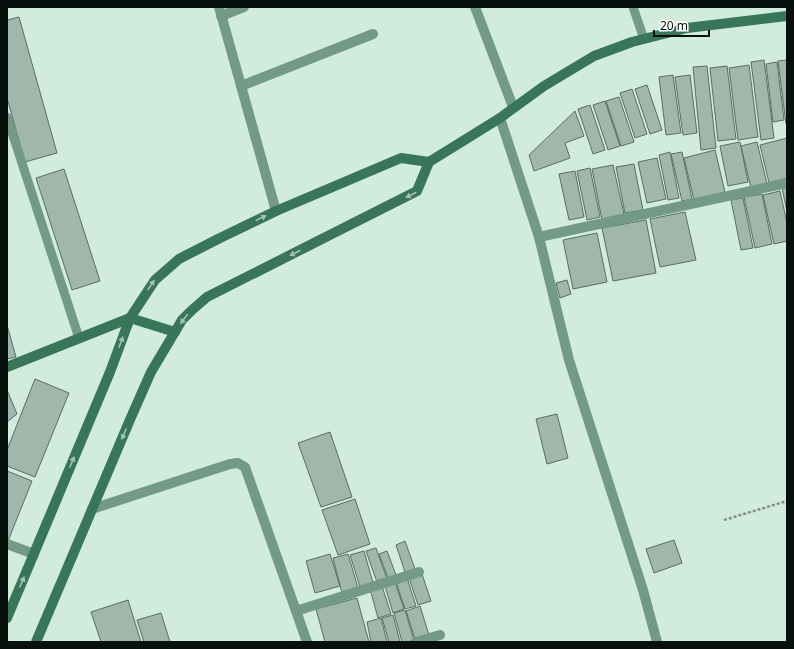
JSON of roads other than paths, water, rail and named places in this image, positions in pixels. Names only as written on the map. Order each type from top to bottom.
[{"type":"street","points":[[244,7],[220,12],[276,210]]},
{"type":"street","points":[[475,7],[513,107]]},
{"type":"street","points":[[36,642],[151,372],[182,320],[207,297],[417,191],[430,162],[500,118],[513,107],[544,86],[594,56],[632,42],[687,28],[787,16]]},
{"type":"street","points":[[241,86],[373,34]]},
{"type":"street","points":[[500,118],[539,237],[569,360],[643,590],[657,642]]},
{"type":"street","points":[[7,618],[110,372],[130,318],[155,280],[179,259],[276,210],[401,158],[430,162]]},
{"type":"street","points":[[539,237],[787,183]]},
{"type":"street","points":[[7,367],[130,318],[175,332]]},
{"type":"street","points":[[92,509],[230,464],[238,463],[245,467],[307,642]]},
{"type":"street","points":[[7,544],[34,554]]},
{"type":"street","points":[[296,611],[419,572]]},
{"type":"street","points":[[416,642],[440,635]]},
{"type":"lane","points":[[633,7],[644,39]]},
{"type":"lane","points":[[7,117],[79,338]]}]
